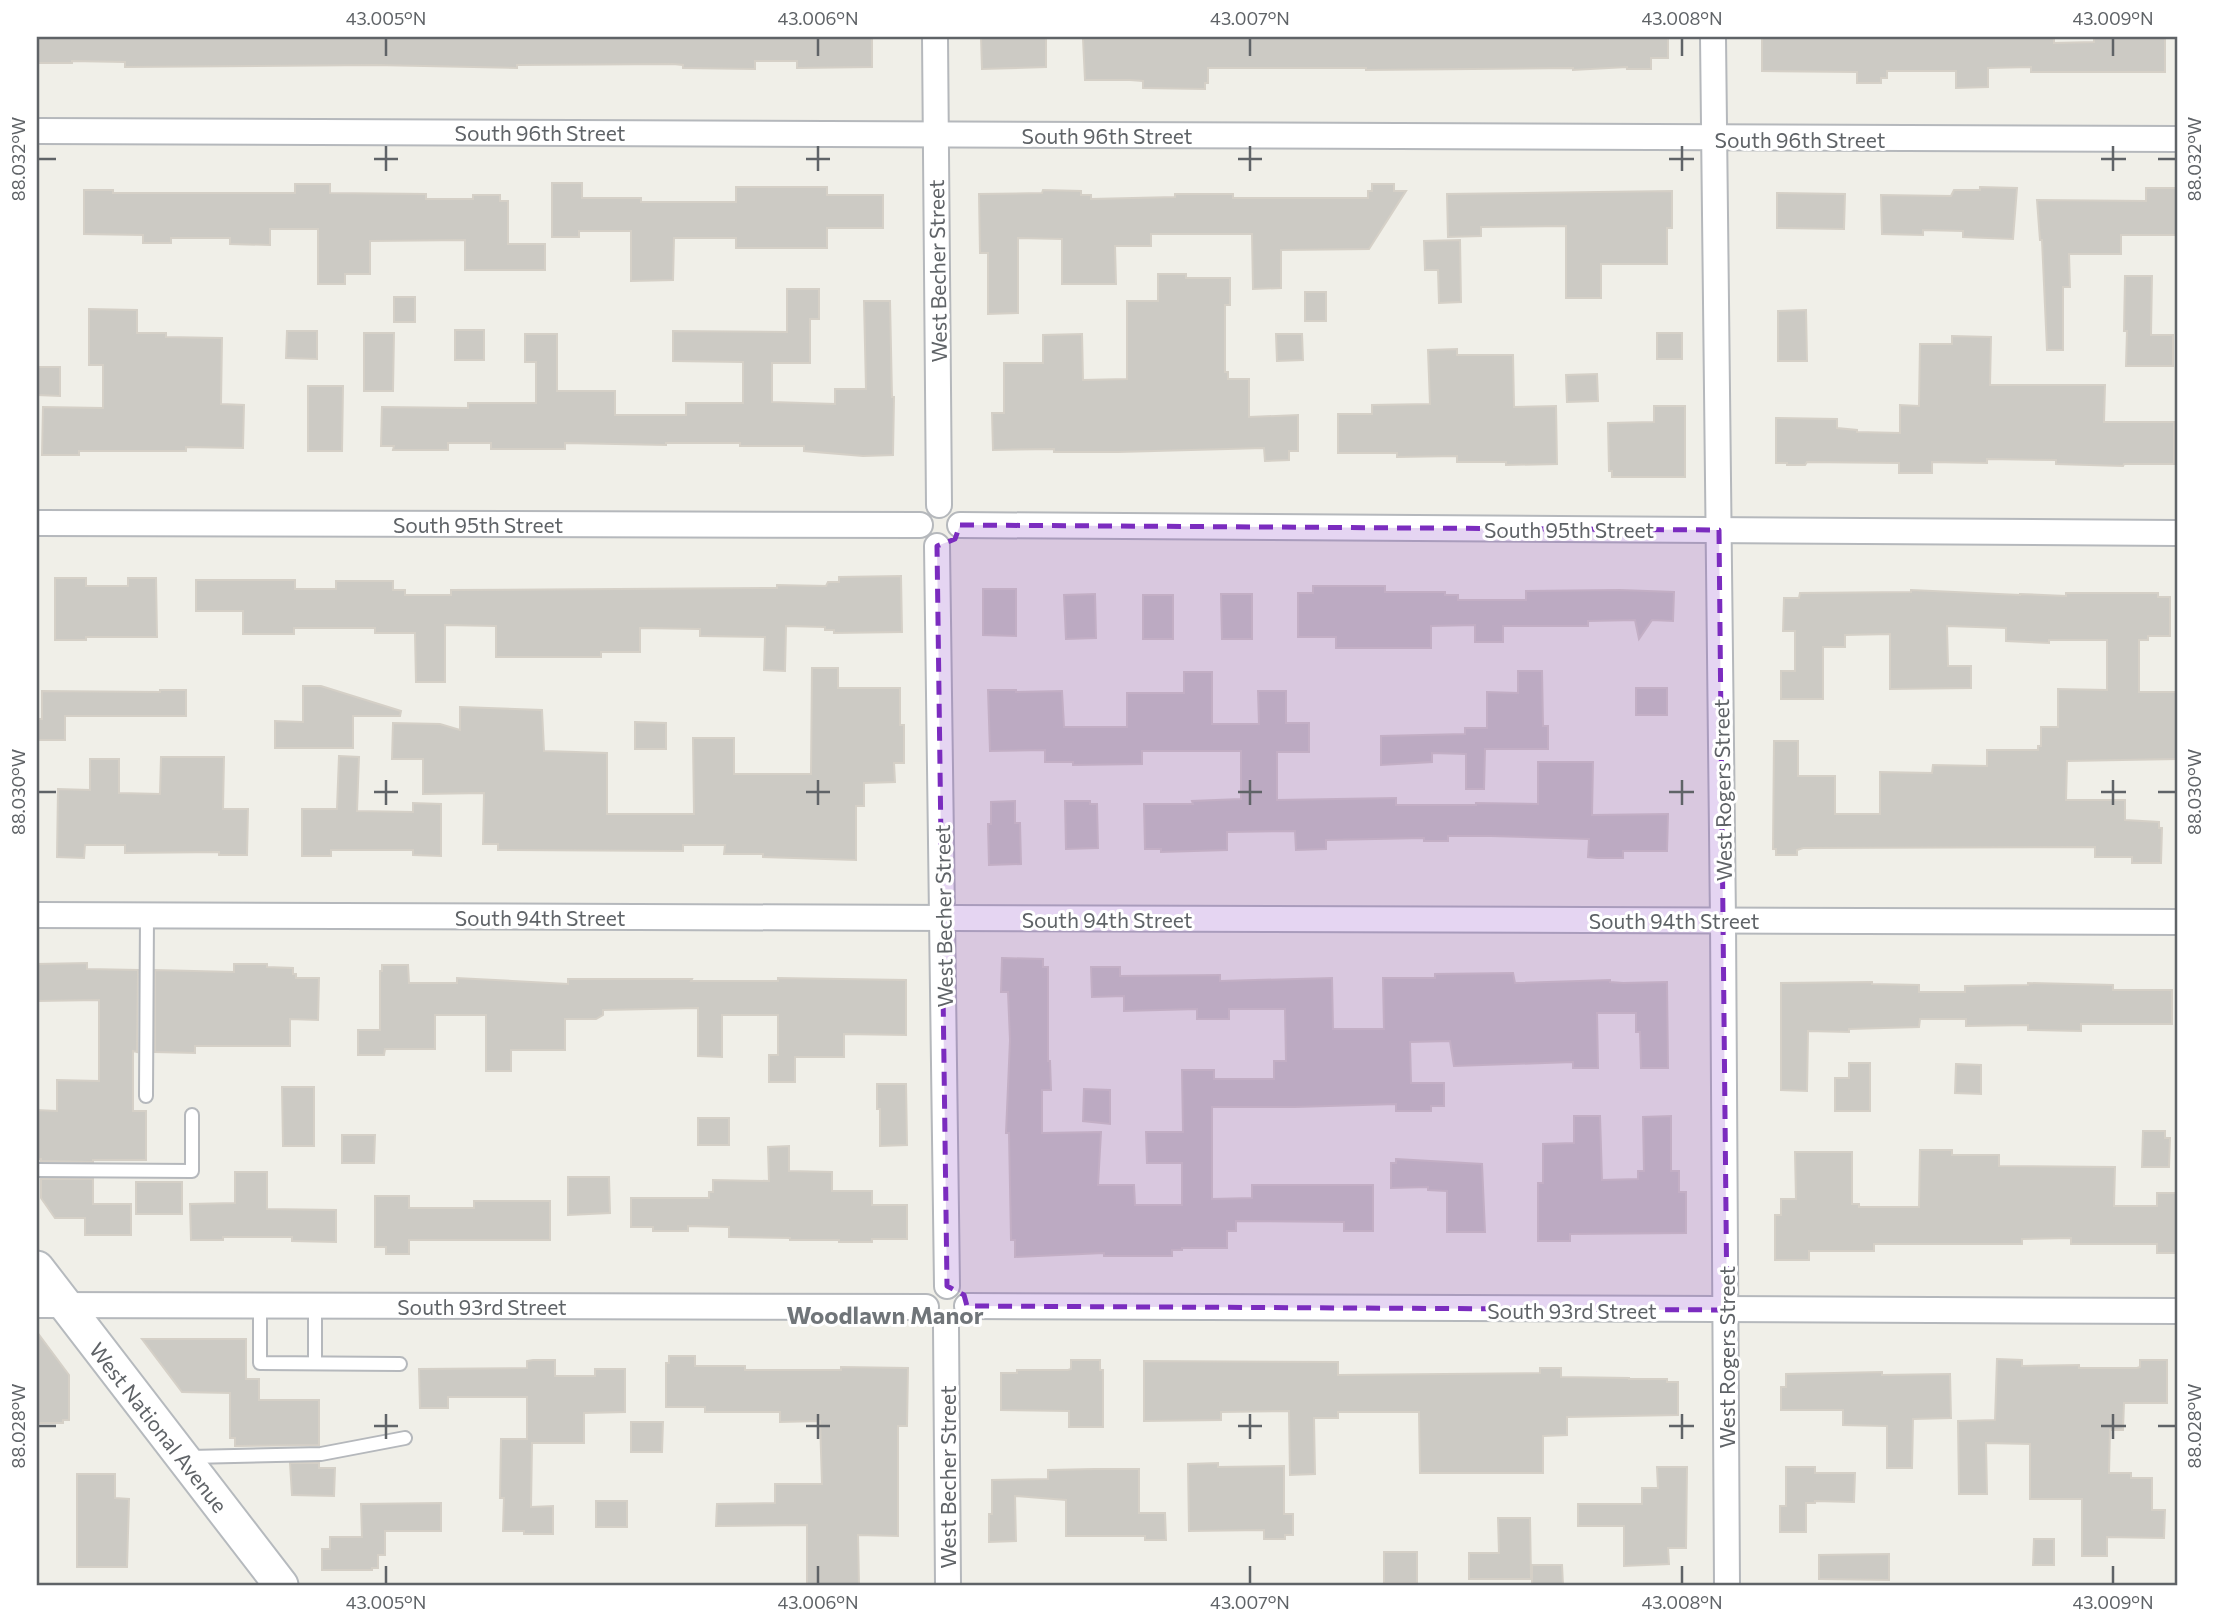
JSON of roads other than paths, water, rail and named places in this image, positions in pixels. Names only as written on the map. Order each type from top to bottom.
[{"type":"main road","name":"West National Avenue","points":[[37,1268],[51,1305],[183,1458],[281,1585]]},
{"type":"street","name":"West Becher Street","points":[[935,37],[939,505]]},
{"type":"street","name":"West Rogers Street","points":[[1713,37],[1727,1310],[1727,1585]]},
{"type":"street","name":"South 96th Street","points":[[37,131],[2177,139]]},
{"type":"street","points":[[939,505],[956,513],[960,525],[950,544],[937,546],[925,540],[919,525],[926,510],[939,505]]},
{"type":"street","name":"South 95th Street","points":[[37,523],[919,525]]},
{"type":"street","name":"South 95th Street","points":[[960,525],[2177,533]]},
{"type":"street","name":"West Becher Street","points":[[937,546],[947,1286]]},
{"type":"street","name":"South 94th Street","points":[[37,915],[2177,922]]},
{"type":"street","points":[[947,1286],[964,1295],[967,1306],[963,1320],[957,1325],[946,1327],[932,1322],[926,1307],[933,1292],[947,1286]]},
{"type":"street","name":"South 93rd Street","points":[[51,1305],[926,1307]]},
{"type":"street","name":"South 93rd Street","points":[[967,1306],[2177,1311]]},
{"type":"street","name":"West Becher Street","points":[[946,1327],[948,1585]]},
{"type":"lane","points":[[146,916],[146,1096]]},
{"type":"lane","points":[[37,1170],[192,1171],[192,1115]]},
{"type":"lane","points":[[260,1306],[260,1363],[400,1364]]},
{"type":"lane","points":[[314,1363],[315,1306]]},
{"type":"lane","points":[[183,1458],[321,1454],[405,1438]]},
{"type":"district","name":"Woodlawn Manor","points":[[885,1314]]}]
